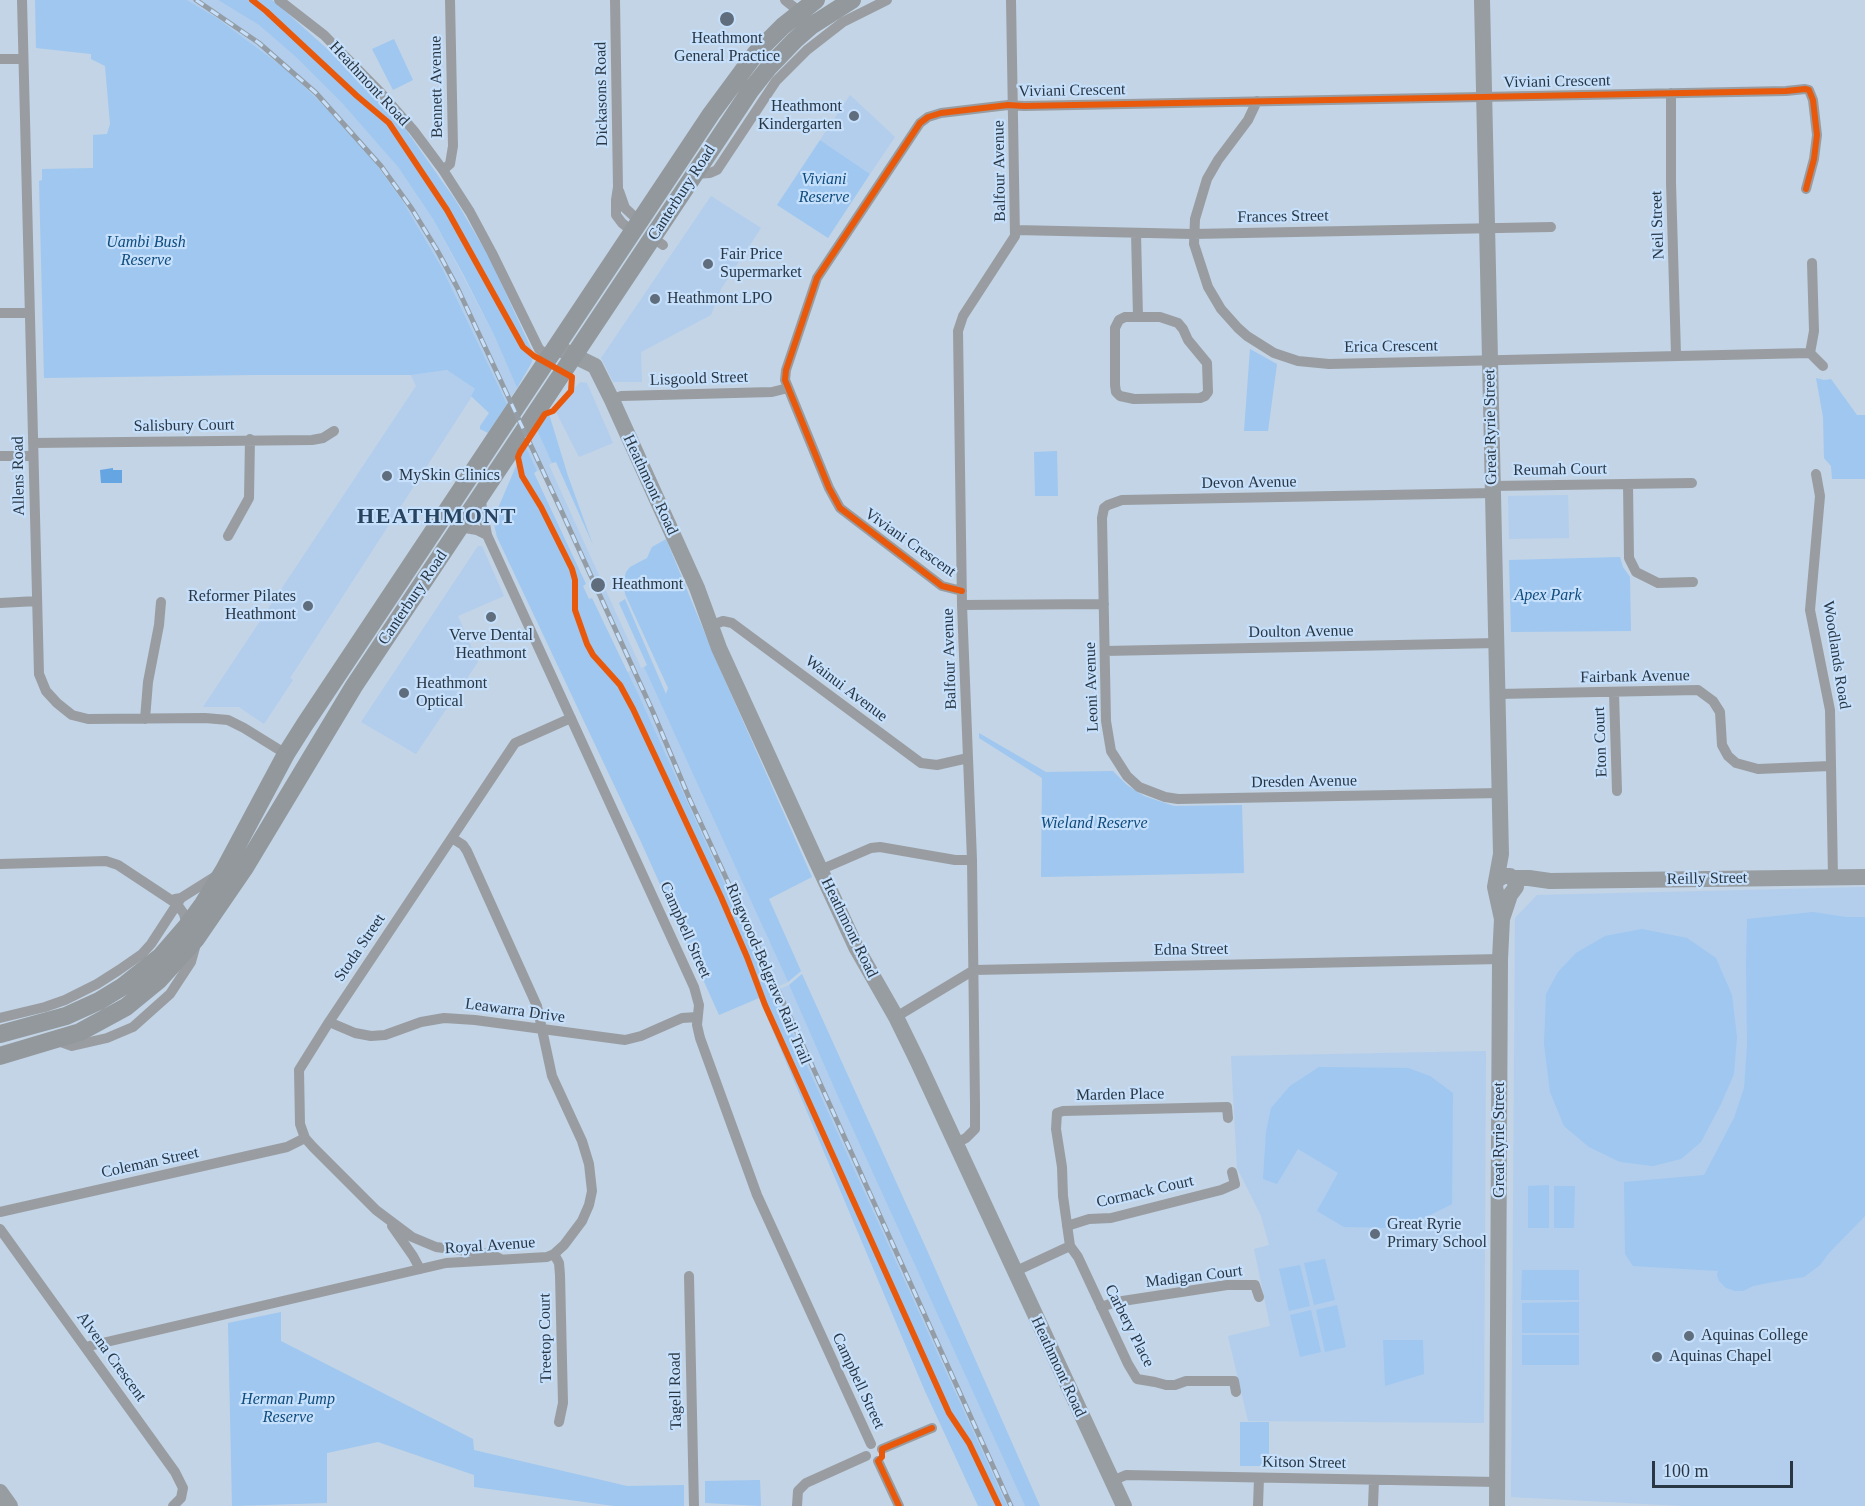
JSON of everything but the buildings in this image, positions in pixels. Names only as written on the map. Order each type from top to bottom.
[{"type":"main road","name":"Canterbury Road","points":[[0,1034],[66,1016],[99,1001],[122,987],[193,931],[203,904],[224,870],[286,754],[636,226],[747,64],[768,41],[816,0]]},
{"type":"main road","name":"Canterbury Road","points":[[0,1056],[80,1032],[135,1001],[159,980],[193,931],[244,869],[354,686],[589,334],[658,242],[695,174],[741,105],[769,67],[811,26],[852,0]]},
{"type":"main road","points":[[636,226],[658,242]]},
{"type":"main road","points":[[484,457],[498,453],[506,459]]},
{"type":"main road","points":[[381,611],[397,622]]},
{"type":"main road","points":[[286,754],[306,766]]},
{"type":"street","name":"Allens Road","points":[[22,0],[39,674],[46,691],[72,715],[88,718],[228,720],[286,754]]},
{"type":"street","name":"Heathmont Road","points":[[281,0],[324,35],[381,93],[414,131],[470,212],[532,337],[553,352]]},
{"type":"street","name":"Bennett Avenue","points":[[443,170],[450,164],[453,146],[450,0]]},
{"type":"street","name":"Dickasons Road","points":[[615,0],[618,187],[616,200],[621,212],[622,223],[636,226]]},
{"type":"street","points":[[785,0],[800,12]]},
{"type":"street","points":[[695,174],[708,174],[717,170],[776,81],[807,50],[843,22],[886,0]]},
{"type":"street","name":"Balfour Avenue","points":[[956,1143],[975,1129],[972,860],[962,606],[958,327],[1013,241],[1016,230],[1011,0]]},
{"type":"street","name":"Great Ryrie Street","points":[[1482,0],[1501,854],[1506,886],[1500,959],[1497,1506]]},
{"type":"street","points":[[0,59],[23,59]]},
{"type":"street","name":"Viviani Crescent","points":[[962,591],[942,586],[840,508],[829,488],[785,380],[786,370],[817,278],[920,123],[928,117],[941,113],[1008,105],[1801,89],[1809,90],[1813,100],[1817,135],[1814,159],[1806,189]]},
{"type":"street","name":"Neil Street","points":[[1671,93],[1676,355]]},
{"type":"street","name":"Erica Crescent","points":[[1257,101],[1248,120],[1218,160],[1207,179],[1195,219],[1195,252],[1203,276],[1221,309],[1243,332],[1274,353],[1298,361],[1329,364],[1810,353]]},
{"type":"street","name":"Frances Street","points":[[1016,230],[1194,234],[1551,227]]},
{"type":"street","points":[[1136,233],[1138,317]]},
{"type":"street","points":[[1812,263],[1814,330],[1810,353],[1823,366]]},
{"type":"street","points":[[0,314],[30,313]]},
{"type":"street","points":[[1138,317],[1167,318],[1178,323],[1207,365],[1208,392],[1205,396],[1134,399],[1123,398],[1118,394],[1115,385],[1115,328],[1122,318],[1138,317]]},
{"type":"street","name":"Heathmont Road","points":[[589,334],[597,371],[697,588],[710,626],[820,870],[856,947],[896,1017],[1124,1506]]},
{"type":"street","points":[[553,352],[597,371]]},
{"type":"street","name":"Lisgoold Street","points":[[612,400],[621,396],[772,392],[788,388]]},
{"type":"street","name":"Salisbury Court","points":[[33,443],[312,440],[323,438],[334,431]]},
{"type":"street","points":[[228,536],[249,498],[250,439]]},
{"type":"street","points":[[0,456],[33,456]]},
{"type":"street","name":"Woodlands Road","points":[[1816,474],[1820,496],[1810,610],[1830,710],[1833,877]]},
{"type":"street","name":"Reumah Court","points":[[1492,489],[1692,483]]},
{"type":"street","name":"Reumah Court","points":[[1628,484],[1629,558],[1636,572],[1658,583],[1693,582]]},
{"type":"street","name":"Devon Avenue","points":[[1104,604],[1102,518],[1104,508],[1113,502],[1492,489]]},
{"type":"street","name":"Campbell Street","points":[[480,497],[488,535],[694,987],[699,1005],[697,1025],[700,1038],[757,1195],[871,1444]]},
{"type":"street","points":[[459,527],[477,530],[488,535]]},
{"type":"street","points":[[0,603],[37,601]]},
{"type":"street","points":[[145,719],[148,682],[159,625],[160,602]]},
{"type":"street","points":[[962,606],[1104,604]]},
{"type":"street","name":"Leoni Avenue","points":[[1104,604],[1106,721],[1111,751],[1120,767]]},
{"type":"street","name":"Wainui Avenue","points":[[710,626],[723,621],[732,623],[921,763],[937,765],[968,758]]},
{"type":"street","name":"Doulton Avenue","points":[[1106,651],[1497,643]]},
{"type":"street","name":"Fairbank Avenue","points":[[1498,694],[1698,690],[1713,701],[1720,712],[1722,746],[1736,763],[1758,769],[1830,766]]},
{"type":"street","name":"Eton Court","points":[[1614,693],[1617,791]]},
{"type":"street","name":"Stoda Street","points":[[305,1138],[300,1124],[299,1070],[329,1022],[515,743],[572,718]]},
{"type":"street","name":"Dresden Avenue","points":[[1120,767],[1139,787],[1154,794],[1178,799],[1500,793]]},
{"type":"street","name":"Royal Avenue","points":[[86,1347],[420,1269],[463,1261],[540,1258],[554,1254],[570,1238],[586,1213],[592,1191],[590,1164],[552,1076],[537,1006],[467,851],[463,845],[452,838]]},
{"type":"street","points":[[820,870],[871,848],[880,847],[955,860],[972,860]]},
{"type":"street","points":[[0,864],[106,861],[118,865],[176,900],[193,931]]},
{"type":"street","points":[[0,1018],[45,1007],[98,984],[142,954],[161,930],[176,900],[224,870]]},
{"type":"street","name":"Reilly Street","points":[[1506,886],[1529,878],[1550,881],[1865,877]]},
{"type":"street","name":"Edna Street","points":[[896,1017],[974,970],[1500,959]]},
{"type":"street","name":"Leawarra Drive","points":[[329,1022],[355,1033],[371,1036],[385,1035],[421,1022],[444,1018],[625,1040],[641,1036],[682,1018],[697,1017]]},
{"type":"street","name":"Marden Place","points":[[1067,1226],[1056,1129],[1057,1113],[1063,1111],[1227,1108]]},
{"type":"street","points":[[305,1138],[386,1219],[420,1269]]},
{"type":"street","name":"Coleman Street","points":[[0,1212],[287,1148],[305,1138]]},
{"type":"street","name":"Cormack Court","points":[[1067,1226],[1089,1220],[1111,1218],[1221,1190],[1235,1184],[1233,1172]]},
{"type":"street","points":[[386,1219],[412,1237],[436,1247],[489,1254],[503,1260]]},
{"type":"street","points":[[1014,1272],[1070,1246],[1067,1226]]},
{"type":"street","name":"Alvena Crescent","points":[[0,1229],[181,1482],[183,1493],[174,1506]]},
{"type":"street","name":"Carbery Place","points":[[1070,1246],[1078,1257],[1137,1379],[1166,1385],[1186,1381],[1234,1381],[1236,1392]]},
{"type":"street","name":"Treetop Court","points":[[554,1254],[560,1266],[563,1403],[559,1422]]},
{"type":"street","name":"Tagell Road","points":[[689,1276],[694,1506]]},
{"type":"street","name":"Madigan Court","points":[[1101,1307],[1116,1302],[1255,1280],[1258,1297]]},
{"type":"street","points":[[882,1449],[932,1428]]},
{"type":"street","points":[[871,1444],[879,1445],[882,1449],[882,1457],[878,1461],[872,1462],[866,1456],[867,1448],[871,1444]]},
{"type":"street","points":[[797,1506],[798,1491],[807,1483],[866,1456]]},
{"type":"street","points":[[878,1461],[899,1506]]},
{"type":"street","name":"Kitson Street","points":[[1112,1481],[1126,1475],[1497,1482]]},
{"type":"street","points":[[1258,1506],[1259,1478]]},
{"type":"street","points":[[1373,1506],[1374,1480]]},
{"type":"street","points":[[0,1492],[10,1506]]},
{"type":"shaded area","points":[[187,0],[218,0],[259,25],[297,58],[342,103],[398,167],[433,219],[495,337],[517,388],[507,404],[442,268],[402,200],[375,163],[287,70],[217,18]]},
{"type":"shaded area","name":"Heathmont Kindergarten","points":[[850,95],[895,137],[870,174],[820,140]]},
{"type":"shaded area","points":[[711,196],[761,228],[721,289],[711,315],[641,352],[642,382],[613,382],[601,358]]},
{"type":"shaded area","points":[[447,370],[476,390],[290,678],[293,680],[264,724],[239,707],[203,707],[416,386],[411,375]]},
{"type":"shaded area","points":[[580,382],[587,383],[613,443],[579,457],[555,410]]},
{"type":"shaded area","points":[[536,428],[552,463],[549,465],[641,668],[644,667],[788,982],[772,989],[627,673],[631,670],[540,470],[537,471],[525,445]]},
{"type":"shaded area","points":[[113,468],[113,470],[122,470],[122,483],[101,483],[100,470]]},
{"type":"shaded area","points":[[1568,495],[1569,538],[1509,539],[1508,496]]},
{"type":"shaded area","points":[[478,546],[482,546],[504,596],[458,616],[478,662],[416,754],[361,722]]},
{"type":"shaded area","name":"Aquinas College","points":[[1865,887],[1865,1506],[1684,1506],[1511,1497],[1515,918],[1537,895]]},
{"type":"shaded area","points":[[789,985],[1025,1506],[1007,1506],[773,992]]},
{"type":"shaded area","name":"Great Ryrie Primary School","points":[[1486,1051],[1484,1423],[1248,1421],[1228,1336],[1270,1326],[1254,1249],[1269,1245],[1261,1216],[1237,1168],[1231,1056]]},
{"type":"green space","name":"Uambi Bush Reserve","points":[[35,0],[187,0],[217,18],[287,70],[327,109],[375,163],[402,200],[442,268],[507,404],[488,433],[480,429],[480,426],[489,413],[471,396],[475,389],[447,370],[411,375],[44,378],[39,181],[42,180],[42,169],[93,168],[93,135],[107,134],[110,124],[105,66],[91,59],[91,54],[36,48]]},
{"type":"green space","points":[[218,0],[272,0],[352,71],[404,127],[456,201],[489,257],[533,352],[532,362],[517,388],[495,337],[463,274],[433,219],[398,167],[342,103],[297,58],[259,25]]},
{"type":"green space","points":[[394,39],[413,80],[393,90],[372,49]]},
{"type":"green space","name":"Viviani Reserve","points":[[820,140],[870,174],[828,238],[777,205]]},
{"type":"green space","points":[[1250,349],[1277,364],[1268,431],[1244,431]]},
{"type":"green space","points":[[1816,378],[1831,379],[1857,415],[1865,415],[1865,479],[1832,479],[1831,466],[1824,458],[1823,417]]},
{"type":"green space","points":[[549,414],[593,545],[556,462],[552,463],[536,428]]},
{"type":"green space","points":[[525,445],[537,471],[534,473],[586,584],[583,586],[589,599],[592,598],[639,696],[1007,1506],[978,1506],[924,1389],[759,998],[719,1015],[641,842],[497,537],[493,520]]},
{"type":"green space","points":[[1057,451],[1058,496],[1035,496],[1034,452]]},
{"type":"green space","points":[[666,539],[715,658],[812,877],[769,899],[801,971],[788,982],[644,667],[647,665],[619,603],[625,599],[666,694],[668,688],[625,594],[624,580],[630,567],[647,558],[652,547]]},
{"type":"green space","name":"Apex Park","points":[[1620,557],[1630,577],[1631,631],[1511,632],[1509,560]]},
{"type":"green space","name":"Wieland Reserve","points":[[979,733],[1046,772],[1113,771],[1127,785],[1144,796],[1174,806],[1242,805],[1244,873],[1041,877],[1042,778],[979,738]]},
{"type":"green space","points":[[1813,912],[1846,917],[1865,917],[1865,1216],[1820,1265],[1804,1277],[1753,1286],[1743,1291],[1726,1288],[1719,1281],[1718,1271],[1633,1266],[1625,1254],[1624,1182],[1704,1175],[1734,1118],[1744,1088],[1747,1046],[1747,919]]},
{"type":"green space","points":[[1642,929],[1687,938],[1716,958],[1732,995],[1737,1037],[1734,1074],[1701,1142],[1681,1159],[1653,1166],[1620,1162],[1589,1147],[1564,1126],[1550,1092],[1544,1044],[1546,994],[1558,972],[1576,953],[1605,936]]},
{"type":"green space","points":[[802,974],[1040,1506],[1025,1506],[839,1099],[789,985]]},
{"type":"green space","points":[[1319,1067],[1408,1068],[1430,1076],[1453,1093],[1452,1204],[1400,1228],[1344,1227],[1317,1211],[1338,1173],[1298,1149],[1277,1184],[1263,1179],[1266,1132],[1271,1108],[1290,1086]]},
{"type":"green space","points":[[1549,1185],[1549,1228],[1528,1228],[1528,1186]]},
{"type":"green space","points":[[1554,1186],[1575,1186],[1574,1228],[1554,1228]]},
{"type":"green space","points":[[1325,1259],[1335,1300],[1314,1305],[1304,1263]]},
{"type":"green space","points":[[1300,1265],[1310,1306],[1289,1311],[1279,1269]]},
{"type":"green space","points":[[1522,1270],[1579,1270],[1579,1300],[1521,1300]]},
{"type":"green space","points":[[1579,1302],[1579,1333],[1522,1333],[1522,1303]]},
{"type":"green space","points":[[1337,1305],[1346,1347],[1325,1352],[1316,1310]]},
{"type":"green space","points":[[1311,1310],[1321,1352],[1300,1357],[1290,1315]]},
{"type":"green space","name":"Herman Pump Reserve","points":[[281,1312],[281,1341],[473,1439],[474,1450],[627,1486],[684,1485],[684,1506],[614,1506],[474,1487],[474,1475],[378,1442],[327,1453],[327,1503],[232,1506],[228,1323]]},
{"type":"green space","points":[[1522,1335],[1579,1335],[1579,1365],[1522,1365]]},
{"type":"green space","points":[[1383,1340],[1423,1340],[1424,1374],[1385,1386]]},
{"type":"green space","points":[[1240,1422],[1269,1422],[1269,1466],[1240,1466]]},
{"type":"green space","points":[[760,1480],[761,1506],[705,1503],[705,1481]]},
{"type":"railway","points":[[196,0],[259,43],[316,93],[381,166],[412,209],[437,250],[457,287],[561,510],[653,712],[690,800],[1011,1506]]},
{"type":"cycle path","name":"Ringwood-Belgrave Rail Trail","points":[[252,0],[389,123],[447,210],[523,347],[534,356],[572,377],[571,391],[553,411],[545,414],[520,452],[518,457],[522,476],[541,507],[572,569],[575,580],[575,610],[587,644],[593,655],[620,685],[633,709],[721,897],[765,1005],[949,1413],[969,1443],[999,1506]]},
{"type":"cycle path","points":[[962,591],[942,586],[840,508],[829,488],[785,380],[786,370],[817,278],[920,123],[928,117],[941,113],[1008,105],[1805,89],[1809,90],[1813,100],[1817,135],[1814,159],[1806,189]]},
{"type":"cycle path","points":[[899,1506],[878,1461],[882,1457],[882,1449],[932,1428]]},
{"type":"place","name":"Heathmont General Practice","points":[[727,19]]},
{"type":"place","name":"Heathmont Kindergarten","points":[[854,116]]},
{"type":"place","name":"Fair Price Supermarket","points":[[708,264]]},
{"type":"place","name":"Heathmont LPO","points":[[655,299]]},
{"type":"place","name":"MySkin Clinics","points":[[387,476]]},
{"type":"place","name":"Heathmont","points":[[598,585]]},
{"type":"place","name":"Reformer Pilates Heathmont","points":[[308,606]]},
{"type":"place","name":"Verve Dental Heathmont","points":[[491,617]]},
{"type":"place","name":"Heathmont Optical","points":[[404,693]]},
{"type":"place","name":"Great Ryrie Primary School","points":[[1375,1234]]},
{"type":"place","name":"Aquinas College","points":[[1689,1336]]},
{"type":"place","name":"Aquinas Chapel","points":[[1657,1357]]},
{"type":"district","name":"HEATHMONT","points":[[437,517]]}]
